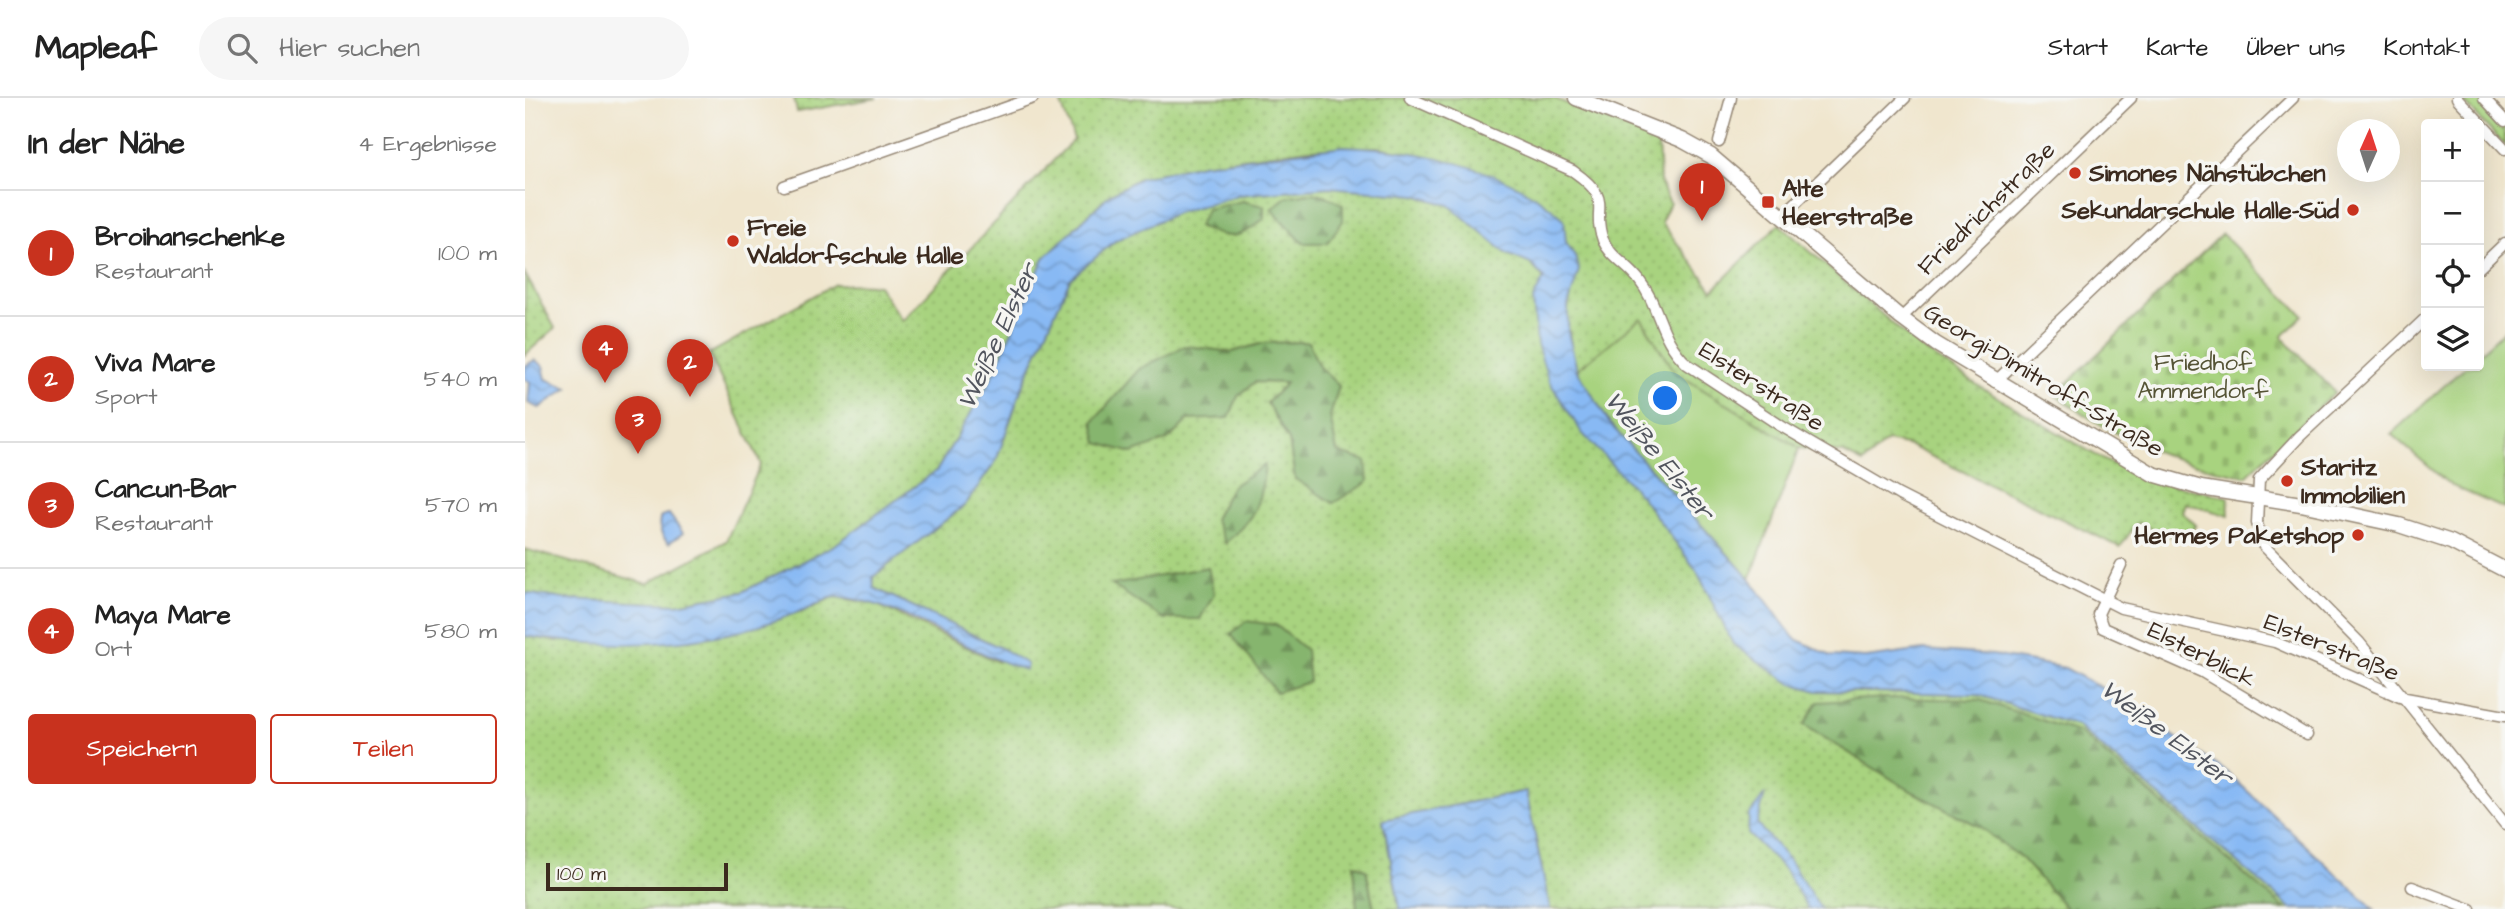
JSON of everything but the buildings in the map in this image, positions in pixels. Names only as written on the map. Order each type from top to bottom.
[{"type":"street","points":[[784,186],[1033,98]]},
{"type":"street","name":"Elsterstraße","points":[[1410,98],[1573,171],[1590,183],[1602,211],[1599,222],[1604,242],[1649,294],[1664,337],[1687,364],[1781,426],[1899,495],[2121,608],[2275,642],[2400,697],[2505,716]]},
{"type":"street","name":"Georgi-Dimitroff-Straße","points":[[1576,98],[1682,140],[1711,156],[1901,318],[1996,382],[2153,474],[2201,488],[2346,512],[2414,529],[2480,555],[2505,570]]},
{"type":"street","points":[[1719,142],[1731,98]]},
{"type":"street","points":[[1783,215],[1905,98]]},
{"type":"street","name":"Friedrichstraße","points":[[1901,318],[2131,98]]},
{"type":"street","points":[[1996,382],[2293,98]]},
{"type":"street","points":[[2456,98],[2505,149]]},
{"type":"street","points":[[2484,98],[2505,121]]},
{"type":"street","points":[[2484,263],[2505,243]]},
{"type":"street","points":[[2421,323],[2273,463],[2259,480],[2257,523],[2263,545],[2359,642],[2400,697],[2505,824]]},
{"type":"street","points":[[2105,600],[2121,565]]},
{"type":"street","name":"Elsterblick","points":[[2105,600],[2098,614],[2103,628],[2201,672],[2308,735]]},
{"type":"street","points":[[2412,887],[2470,909]]},
{"type":"green space","points":[[794,98],[877,98],[797,112]]},
{"type":"green space","points":[[1059,98],[1553,98],[1658,140],[1660,183],[1670,203],[1661,222],[1713,290],[1779,224],[1919,347],[1982,388],[2106,461],[2151,480],[2228,497],[2229,516],[2185,503],[2182,512],[2196,525],[2183,541],[2137,523],[2120,547],[1910,446],[1887,441],[1863,463],[1844,453],[1799,448],[1674,372],[1641,319],[1577,370],[1570,340],[1568,310],[1577,270],[1573,253],[1566,242],[1477,171],[1442,159],[1378,147],[1308,149],[1201,164],[1140,178],[1109,195],[1044,258],[990,381],[937,470],[835,545],[742,592],[677,604],[564,599],[525,593],[525,549],[647,584],[726,541],[761,464],[709,354],[835,284],[878,285],[902,321],[1074,139]]},
{"type":"green space","points":[[2460,98],[2481,98],[2505,125],[2505,146],[2484,124],[2484,119],[2480,119]]},
{"type":"green space","points":[[1329,187],[1415,195],[1449,205],[1507,254],[1531,264],[1544,279],[1533,299],[1537,344],[1640,495],[1697,571],[1733,644],[1817,691],[1976,694],[2077,726],[2292,909],[2285,909],[2080,733],[1804,725],[1911,791],[1979,826],[2021,858],[2067,909],[1550,909],[1526,791],[1383,820],[1400,909],[1374,909],[1366,869],[1355,864],[1357,909],[525,909],[525,636],[555,641],[732,633],[805,610],[834,597],[875,604],[998,662],[1001,648],[874,588],[873,577],[965,505],[996,461],[1022,387],[1070,279],[1116,240],[1176,213],[1238,195]],"holes":[[[1310,193],[1325,195],[1303,243],[1286,223],[1286,197]],[[1308,342],[1319,367],[1339,386],[1330,416],[1337,452],[1295,479],[1289,440],[1267,403],[1287,383],[1255,382],[1238,396],[1228,418],[1093,422],[1116,398],[1185,346],[1232,352],[1264,343]],[[1232,486],[1226,543],[1214,519]]]},
{"type":"green space","points":[[1310,193],[1325,195],[1343,205],[1343,221],[1327,243],[1303,243],[1271,209],[1286,197]]},
{"type":"green space","points":[[1242,201],[1264,206],[1264,218],[1247,231],[1225,236],[1198,226],[1207,209]]},
{"type":"green space","name":"Friedhof Ammendorf","points":[[2222,234],[2303,315],[2282,337],[2335,392],[2246,476],[2193,464],[2146,447],[2100,424],[2055,395]]},
{"type":"green space","points":[[525,274],[555,328],[525,355]]},
{"type":"green space","points":[[1641,318],[1674,372],[1799,448],[1750,579],[1610,424],[1577,370]]},
{"type":"green space","points":[[2505,330],[2505,509],[2450,485],[2391,434],[2460,371],[2484,371],[2484,349]]},
{"type":"green space","points":[[1308,342],[1319,367],[1339,386],[1330,416],[1337,452],[1366,461],[1368,482],[1333,503],[1295,479],[1289,440],[1267,403],[1286,383],[1255,382],[1238,396],[1229,418],[1188,420],[1168,440],[1132,453],[1098,443],[1093,422],[1139,369],[1185,346],[1232,352],[1264,343]]},
{"type":"green space","points":[[1265,465],[1255,509],[1244,525],[1225,543],[1214,519],[1232,486]]},
{"type":"green space","points":[[1208,567],[1214,594],[1200,619],[1164,619],[1112,585]]},
{"type":"green space","points":[[1246,621],[1276,625],[1306,650],[1309,682],[1276,692],[1231,634]]},
{"type":"green space","points":[[1885,698],[1980,700],[2080,733],[2285,909],[2067,909],[2021,858],[1979,826],[1911,791],[1804,725],[1818,702]]},
{"type":"green space","points":[[1354,864],[1366,869],[1374,909],[1357,909]]},
{"type":"water","name":"Weiße Elster","points":[[1343,146],[1400,151],[1461,164],[1517,186],[1564,219],[1566,242],[1575,256],[1579,270],[1568,306],[1568,332],[1577,370],[1610,424],[1750,579],[1794,638],[1831,656],[1866,658],[1924,650],[1993,655],[2065,668],[2106,690],[2228,773],[2374,909],[2292,909],[2077,726],[1976,694],[1817,691],[1790,683],[1733,644],[1697,571],[1640,495],[1582,433],[1549,381],[1537,344],[1533,299],[1544,278],[1531,264],[1507,254],[1449,205],[1415,195],[1329,187],[1238,195],[1176,213],[1116,240],[1070,279],[1022,387],[996,461],[965,505],[873,577],[874,588],[1001,648],[1027,664],[1026,670],[1002,662],[886,608],[838,597],[829,598],[807,609],[750,629],[707,638],[602,644],[525,636],[525,593],[564,599],[677,604],[742,592],[835,545],[937,470],[990,381],[1044,258],[1109,195],[1140,178],[1201,164]]},
{"type":"water","points":[[535,360],[543,366],[546,379],[568,388],[539,408],[528,403],[530,382],[525,379],[525,366]]},
{"type":"water","points":[[669,514],[683,533],[669,543],[662,534],[659,523],[661,516]]},
{"type":"water","points":[[1526,791],[1550,909],[1400,909],[1383,820]]},
{"type":"water","points":[[1765,794],[1757,824],[1789,860],[1821,909],[1808,909],[1785,870],[1748,834],[1749,815]]},
{"type":"place","name":"Simones Nähstübchen","points":[[2075,173]]},
{"type":"place","name":"Alte Heerstraße","points":[[1768,202]]},
{"type":"place","name":"Sekundarschule Halle-Süd","points":[[2353,210]]},
{"type":"place","name":"Broihanschenke","points":[[1702,221]]},
{"type":"place","name":"Freie Waldorfschule Halle","points":[[733,241]]},
{"type":"place","name":"Maya Mare","points":[[605,383]]},
{"type":"place","name":"Viva Mare","points":[[690,397]]},
{"type":"place","name":"Cancun-Bar","points":[[638,454]]},
{"type":"place","name":"Staritz Immobilien","points":[[2287,481]]},
{"type":"place","name":"Hermes Paketshop","points":[[2358,535]]}]
